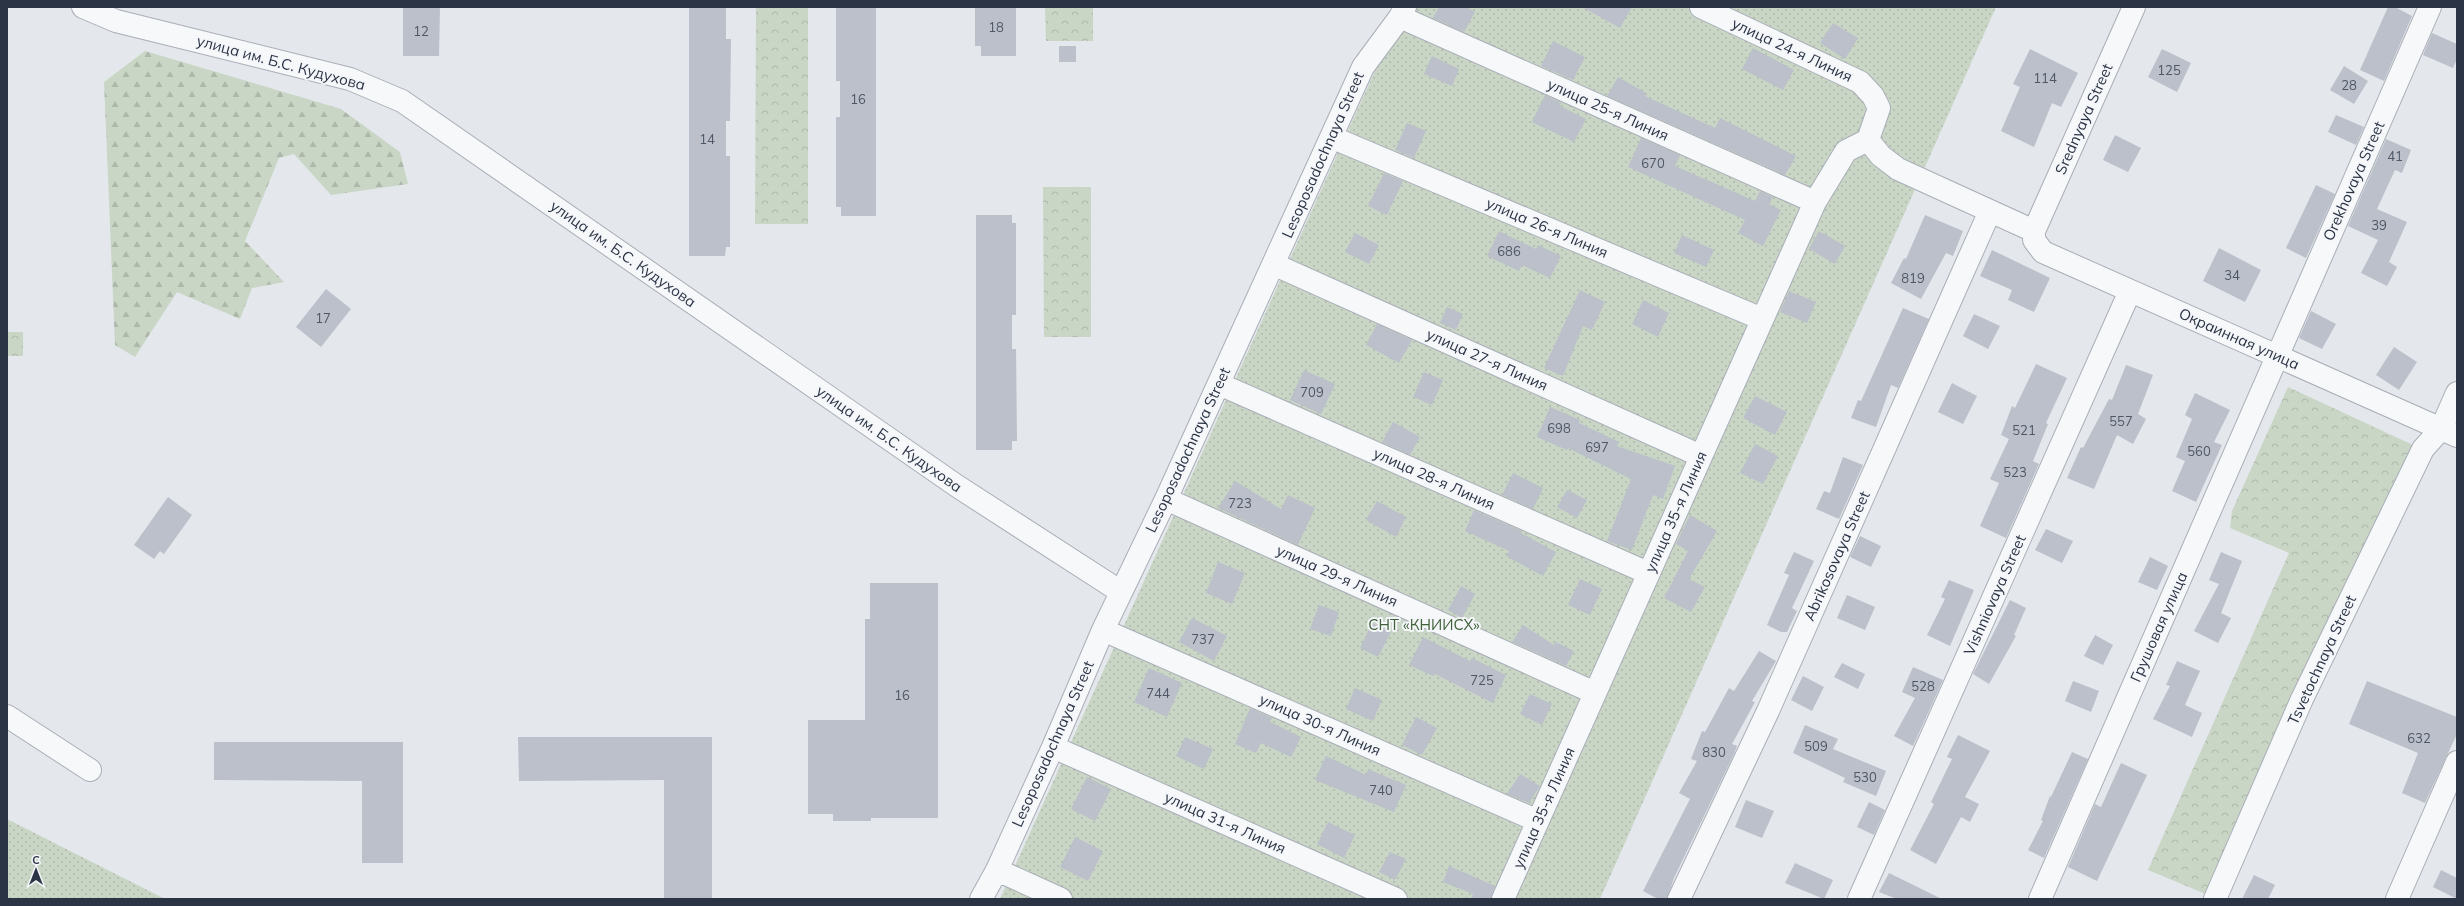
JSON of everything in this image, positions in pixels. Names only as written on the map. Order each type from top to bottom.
[{"type":"street","name":"улица им. Б.С. Кудухова","points":[[83,7],[116,21],[350,79],[402,101],[957,486],[1121,592]]},
{"type":"street","name":"улица 24-я Линия","points":[[1701,7],[1860,82],[1873,96],[1879,108],[1868,140]]},
{"type":"street","name":"Srednyaya Street","points":[[2034,231],[2134,7]]},
{"type":"street","name":"Orekhovaya Street","points":[[2277,355],[2430,7]]},
{"type":"street","name":"Lesoposadochnaya Street","points":[[981,899],[997,870],[1053,747],[1103,630],[1166,499],[1363,67],[1403,12]]},
{"type":"street","name":"улица 25-я Линия","points":[[1403,12],[1815,202]]},
{"type":"street","name":"улица 26-я Линия","points":[[1331,137],[1762,319]]},
{"type":"street","points":[[1868,140],[1881,156],[1898,170],[2034,231]]},
{"type":"street","name":"улица 35-я Линия","points":[[1503,899],[1815,202],[1846,151],[1868,140]]},
{"type":"street","name":"Abrikosovaya Street","points":[[1679,899],[1768,711],[1990,211]]},
{"type":"street","name":"Окраинная улица","points":[[2034,231],[2034,240],[2043,252],[2277,355],[2449,433]]},
{"type":"street","name":"улица 27-я Линия","points":[[1273,264],[1701,456]]},
{"type":"street","name":"Vishniovaya Street","points":[[1859,899],[2130,291]]},
{"type":"street","name":"Грушовая улица","points":[[2040,899],[2277,355]]},
{"type":"street","name":"улица 28-я Линия","points":[[1219,384],[1648,573]]},
{"type":"street","points":[[2449,433],[2457,393]]},
{"type":"street","name":"Tsvetochnaya Street","points":[[2215,899],[2302,699],[2423,449],[2449,433]]},
{"type":"street","name":"улица 29-я Линия","points":[[1166,499],[1595,693]]},
{"type":"street","name":"улица 30-я Линия","points":[[1103,630],[1538,821]]},
{"type":"street","points":[[7,716],[90,770]]},
{"type":"street","name":"улица 31-я Линия","points":[[1053,747],[1396,899]]},
{"type":"street","points":[[2396,899],[2457,762]]},
{"type":"street","points":[[997,870],[1061,899]]},
{"type":"green space","points":[[756,7],[808,7],[808,224],[755,224]]},
{"type":"green space","points":[[1045,7],[1093,7],[1093,41],[1046,41]]},
{"type":"green space","name":"СНТ «КНИИСХ»","points":[[1404,7],[1996,7],[1600,899],[1000,899]]},
{"type":"green space","points":[[145,51],[341,109],[400,152],[408,184],[331,195],[294,154],[279,158],[245,241],[284,282],[252,288],[240,319],[177,292],[135,357],[115,345],[104,82]]},
{"type":"green space","points":[[1043,187],[1091,187],[1091,337],[1044,337]]},
{"type":"green space","points":[[7,332],[23,332],[23,356],[7,356]]},
{"type":"green space","points":[[2288,387],[2413,445],[2208,895],[2148,870],[2289,553],[2230,528],[2232,511]]},
{"type":"green space","points":[[7,819],[165,899],[7,899]]},
{"type":"building","points":[[403,7],[440,7],[439,56],[403,56]]},
{"type":"building","points":[[689,7],[726,7],[726,39],[731,39],[730,121],[726,121],[726,156],[730,156],[730,247],[726,247],[725,256],[689,256]]},
{"type":"building","points":[[836,7],[876,7],[876,216],[841,216],[841,207],[836,207],[836,117],[840,117],[840,81],[836,81]]},
{"type":"building","points":[[975,7],[1016,7],[1016,56],[981,56],[981,46],[975,46]]},
{"type":"building","points":[[1439,7],[1466,7],[1475,12],[1464,32],[1433,18]]},
{"type":"building","points":[[1582,7],[1632,7],[1620,28]]},
{"type":"building","points":[[2388,7],[2395,7],[2412,16],[2384,81],[2360,70]]},
{"type":"building","points":[[1833,23],[1858,38],[1845,59],[1820,43]]},
{"type":"building","points":[[2432,33],[2457,44],[2457,59],[2453,68],[2423,55]]},
{"type":"building","points":[[1553,41],[1585,57],[1573,80],[1541,66]]},
{"type":"building","points":[[1059,46],[1076,46],[1076,62],[1059,62]]},
{"type":"building","points":[[1753,48],[1794,70],[1783,90],[1742,69]]},
{"type":"building","points":[[2030,49],[2078,73],[2061,107],[2052,103],[2034,147],[2001,131],[2020,87],[2013,84]]},
{"type":"building","points":[[2162,49],[2191,63],[2177,92],[2148,77]]},
{"type":"building","points":[[1432,56],[1459,69],[1452,86],[1424,74]]},
{"type":"building","points":[[2344,66],[2368,81],[2354,104],[2330,90]]},
{"type":"building","points":[[1618,77],[1646,93],[1645,96],[1715,128],[1720,118],[1796,156],[1785,175],[1607,96]]},
{"type":"building","points":[[1545,95],[1561,103],[1560,106],[1586,119],[1574,142],[1532,122]]},
{"type":"building","points":[[2336,115],[2364,127],[2356,145],[2328,132]]},
{"type":"building","points":[[1407,123],[1426,131],[1414,158],[1395,150]]},
{"type":"building","points":[[2115,135],[2141,148],[2128,172],[2103,160]]},
{"type":"building","points":[[1641,138],[1680,155],[1675,166],[1755,201],[1760,191],[1773,197],[1769,204],[1781,210],[1763,246],[1738,233],[1745,220],[1628,167]]},
{"type":"building","points":[[2386,139],[2411,150],[2402,173],[2395,170],[2377,209],[2407,222],[2389,262],[2397,267],[2387,286],[2361,273],[2378,240],[2348,226]]},
{"type":"building","points":[[1384,173],[1403,181],[1387,215],[1368,206]]},
{"type":"building","points":[[2316,185],[2335,194],[2306,258],[2286,248]]},
{"type":"building","points":[[976,215],[1012,215],[1012,223],[1016,223],[1016,315],[1012,315],[1012,349],[1016,349],[1017,441],[1012,441],[1012,450],[976,450]]},
{"type":"building","points":[[1925,215],[1963,231],[1953,256],[1946,253],[1921,299],[1891,283],[1904,258],[1906,259]]},
{"type":"building","points":[[1499,231],[1536,249],[1538,245],[1561,256],[1550,278],[1522,265],[1519,271],[1487,256]]},
{"type":"building","points":[[1819,231],[1845,246],[1835,264],[1809,249]]},
{"type":"building","points":[[1355,233],[1379,245],[1369,264],[1345,252]]},
{"type":"building","points":[[1682,235],[1714,250],[1706,267],[1674,253]]},
{"type":"building","points":[[2219,248],[2261,270],[2245,302],[2203,281]]},
{"type":"building","points":[[1992,250],[2050,278],[2034,312],[2008,300],[2012,290],[1980,276]]},
{"type":"building","points":[[326,289],[351,309],[321,347],[296,327]]},
{"type":"building","points":[[1580,290],[1605,302],[1592,330],[1583,326],[1563,376],[1544,368]]},
{"type":"building","points":[[1789,291],[1816,302],[1807,323],[1780,312]]},
{"type":"building","points":[[1643,300],[1669,313],[1658,337],[1632,324]]},
{"type":"building","points":[[1447,307],[1463,314],[1456,330],[1440,323]]},
{"type":"building","points":[[1903,308],[1929,319],[1898,388],[1891,385],[1876,427],[1851,418],[1858,400],[1861,401]]},
{"type":"building","points":[[2311,311],[2336,324],[2322,349],[2299,338]]},
{"type":"building","points":[[1974,314],[2000,326],[1988,349],[1963,336]]},
{"type":"building","points":[[1377,324],[1412,340],[1399,363],[1366,345]]},
{"type":"building","points":[[2394,347],[2417,362],[2399,390],[2376,375]]},
{"type":"building","points":[[2036,364],[2067,378],[2046,423],[2048,424],[2033,461],[2039,464],[2006,538],[1980,526],[1999,483],[1990,479],[2009,439],[2001,435],[2012,406],[2015,408]]},
{"type":"building","points":[[2126,365],[2153,375],[2138,414],[2146,419],[2133,444],[2117,435],[2094,489],[2067,478],[2081,447],[2083,448],[2109,399],[2112,400]]},
{"type":"building","points":[[1304,370],[1335,384],[1321,414],[1290,400]]},
{"type":"building","points":[[1424,372],[1443,380],[1432,405],[1413,397]]},
{"type":"building","points":[[1952,383],[1977,396],[1963,424],[1938,412]]},
{"type":"building","points":[[2195,393],[2230,410],[2214,442],[2222,445],[2196,502],[2172,491],[2185,461],[2176,457],[2192,419],[2185,415]]},
{"type":"building","points":[[1755,396],[1787,412],[1775,435],[1743,418]]},
{"type":"building","points":[[1550,407],[1580,420],[1579,423],[1619,442],[1617,446],[1675,466],[1663,499],[1653,495],[1632,550],[1607,541],[1631,479],[1568,448],[1567,450],[1537,437]]},
{"type":"building","points":[[1393,422],[1420,437],[1410,455],[1382,442]]},
{"type":"building","points":[[1755,444],[1778,456],[1763,484],[1740,473]]},
{"type":"building","points":[[1843,457],[1863,465],[1839,519],[1816,509],[1824,491],[1830,493]]},
{"type":"building","points":[[1513,473],[1543,488],[1533,509],[1502,495]]},
{"type":"building","points":[[1235,481],[1281,509],[1288,495],[1315,508],[1298,545],[1218,508]]},
{"type":"building","points":[[1567,490],[1587,500],[1577,518],[1557,507]]},
{"type":"building","points":[[168,497],[192,515],[164,554],[160,551],[154,559],[134,545]]},
{"type":"building","points":[[1377,501],[1406,517],[1396,537],[1366,520]]},
{"type":"building","points":[[1474,510],[1522,531],[1521,533],[1556,552],[1543,576],[1506,556],[1509,551],[1465,531]]},
{"type":"building","points":[[1690,515],[1717,531],[1689,579],[1705,587],[1691,612],[1664,598],[1688,551],[1676,544]]},
{"type":"building","points":[[2046,529],[2073,541],[2062,563],[2035,550]]},
{"type":"building","points":[[1860,536],[1881,546],[1871,567],[1850,557]]},
{"type":"building","points":[[1794,552],[1814,561],[1792,608],[1797,611],[1787,632],[1781,632],[1767,625],[1789,575],[1784,573]]},
{"type":"building","points":[[2221,552],[2242,561],[2221,613],[2231,618],[2218,643],[2194,631],[2219,584],[2209,580]]},
{"type":"building","points":[[2150,557],[2168,566],[2157,590],[2138,582]]},
{"type":"building","points":[[1218,562],[1245,573],[1232,604],[1206,593]]},
{"type":"building","points":[[1580,579],[1602,589],[1590,615],[1568,605]]},
{"type":"building","points":[[1949,580],[1974,590],[1950,646],[1927,635],[1945,599],[1941,597]]},
{"type":"building","points":[[870,583],[938,583],[938,818],[871,818],[871,821],[833,821],[833,814],[808,814],[808,720],[865,720],[865,619],[870,619]]},
{"type":"building","points":[[1461,586],[1475,594],[1462,618],[1448,610]]},
{"type":"building","points":[[1847,595],[1875,607],[1865,630],[1837,618]]},
{"type":"building","points":[[2010,600],[2026,608],[2014,635],[2016,636],[1989,684],[1973,674]]},
{"type":"building","points":[[1319,605],[1339,612],[1331,636],[1310,629]]},
{"type":"building","points":[[1192,618],[1227,636],[1214,661],[1179,642]]},
{"type":"building","points":[[1372,623],[1391,632],[1378,657],[1360,648]]},
{"type":"building","points":[[1523,625],[1554,645],[1556,642],[1574,651],[1566,666],[1512,642]]},
{"type":"building","points":[[2095,635],[2113,645],[2103,665],[2084,656]]},
{"type":"building","points":[[1423,637],[1470,661],[1472,658],[1506,675],[1493,703],[1435,674],[1433,676],[1409,665]]},
{"type":"building","points":[[1759,651],[1776,661],[1752,701],[1755,702],[1732,744],[1737,746],[1734,754],[1674,878],[1667,899],[1658,899],[1643,891],[1690,799],[1679,793],[1697,761],[1691,759],[1702,731],[1705,732],[1729,688],[1734,691]]},
{"type":"building","points":[[2177,661],[2200,671],[2185,705],[2202,713],[2192,737],[2153,719],[2170,686],[2166,685]]},
{"type":"building","points":[[1842,663],[1865,674],[1858,689],[1834,677]]},
{"type":"building","points":[[1913,667],[1943,680],[1913,746],[1894,736],[1915,698],[1902,692]]},
{"type":"building","points":[[1149,668],[1182,683],[1167,717],[1134,702]]},
{"type":"building","points":[[1803,676],[1824,687],[1812,711],[1791,700]]},
{"type":"building","points":[[2073,681],[2099,691],[2091,712],[2065,701]]},
{"type":"building","points":[[2367,681],[2457,717],[2457,734],[2425,803],[2402,793],[2418,753],[2349,724]]},
{"type":"building","points":[[1355,688],[1382,700],[1373,721],[1346,709]]},
{"type":"building","points":[[1530,694],[1552,704],[1542,725],[1520,714]]},
{"type":"building","points":[[1250,708],[1272,718],[1270,722],[1301,737],[1291,757],[1261,743],[1256,753],[1235,744]]},
{"type":"building","points":[[1416,717],[1437,728],[1422,755],[1402,745]]},
{"type":"building","points":[[1805,725],[1838,739],[1833,749],[1886,771],[1876,796],[1843,782],[1845,778],[1793,753]]},
{"type":"building","points":[[1958,735],[1990,751],[1965,797],[1979,804],[1970,822],[1961,817],[1936,864],[1910,850],[1934,804],[1931,802],[1952,759],[1947,757]]},
{"type":"building","points":[[518,737],[712,737],[712,899],[664,899],[664,780],[519,781]]},
{"type":"building","points":[[1185,737],[1213,749],[1204,769],[1176,756]]},
{"type":"building","points":[[214,742],[403,742],[403,863],[362,863],[362,781],[214,780]]},
{"type":"building","points":[[2072,752],[2088,759],[2044,858],[2028,850],[2043,821],[2041,820],[2050,796],[2051,797]]},
{"type":"building","points":[[1326,756],[1366,775],[1368,769],[1406,785],[1394,812],[1315,780]]},
{"type":"building","points":[[2121,763],[2147,775],[2097,881],[2068,867],[2095,804],[2101,807]]},
{"type":"building","points":[[1520,774],[1540,786],[1529,803],[1507,794]]},
{"type":"building","points":[[1087,777],[1111,789],[1095,821],[1071,809]]},
{"type":"building","points":[[1746,800],[1774,811],[1762,838],[1735,827]]},
{"type":"building","points":[[1869,802],[1885,810],[1874,835],[1857,827]]},
{"type":"building","points":[[1328,822],[1355,835],[1344,858],[1317,844]]},
{"type":"building","points":[[1075,837],[1103,851],[1088,881],[1060,867]]},
{"type":"building","points":[[1390,852],[1406,859],[1395,880],[1379,872]]},
{"type":"building","points":[[1795,863],[1833,880],[1824,899],[1785,883]]},
{"type":"building","points":[[1449,866],[1495,886],[1491,899],[1471,899],[1473,894],[1443,882]]},
{"type":"building","points":[[2441,870],[2457,878],[2457,899],[2433,887]]},
{"type":"building","points":[[1889,873],[1942,899],[1897,899],[1879,892]]},
{"type":"building","points":[[2254,875],[2275,885],[2268,899],[2242,899]]}]
